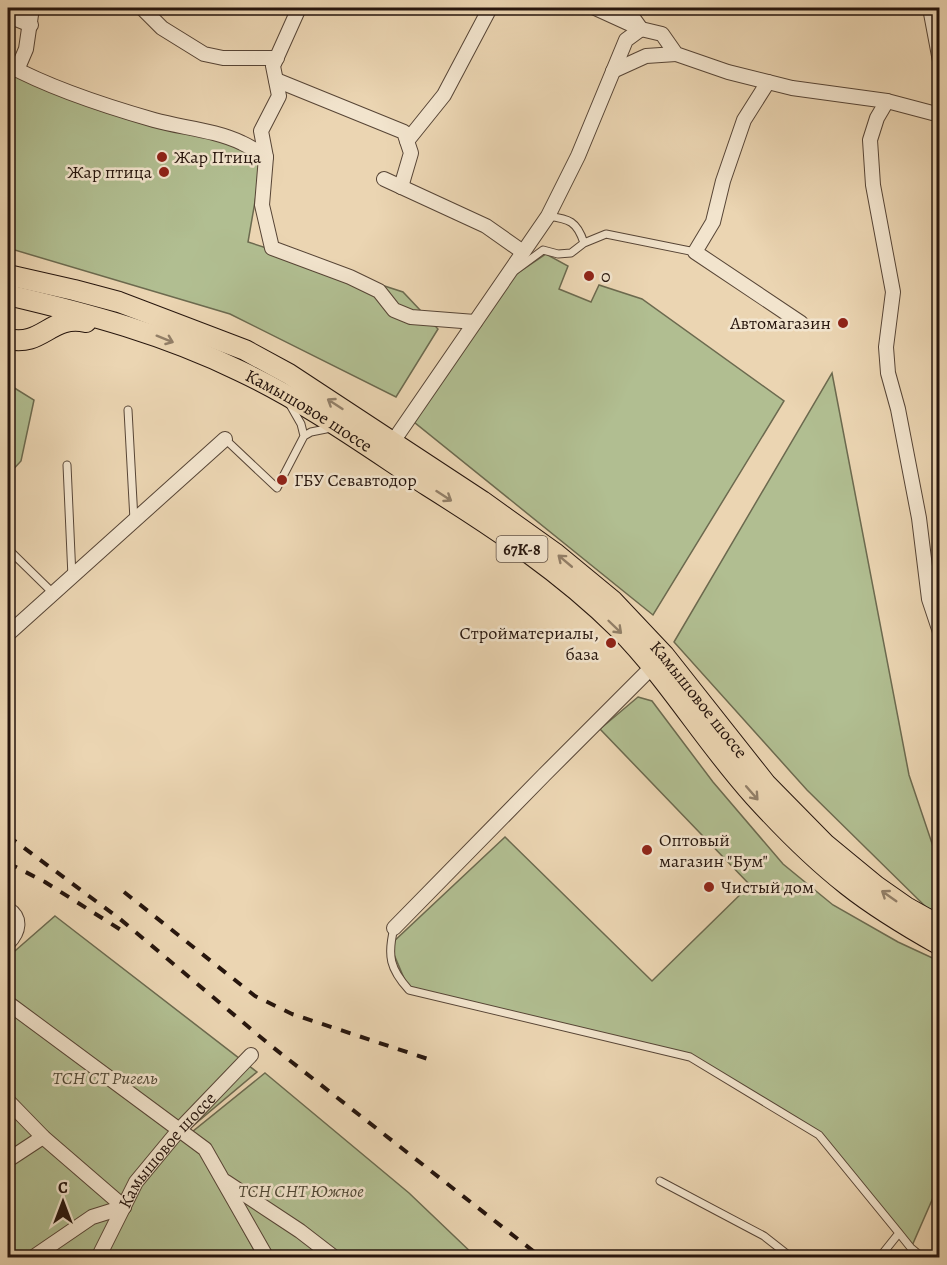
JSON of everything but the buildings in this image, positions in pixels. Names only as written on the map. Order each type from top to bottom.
[{"type":"main road","name":"Камышовое шоссе","points":[[8,275],[119,302],[245,350],[289,374],[482,501],[556,554],[613,601],[664,655],[766,784],[825,844],[891,897],[939,926]]},
{"type":"main road","points":[[8,281],[55,290],[74,290]]},
{"type":"main road","name":"Камышовое шоссе","points":[[8,296],[141,329],[241,371],[338,427],[482,520],[546,566],[618,629],[652,667],[754,796],[810,853],[855,892],[939,945]]},
{"type":"main road","points":[[8,339],[15,341],[32,339],[56,325],[71,320],[116,329],[141,329]]},
{"type":"street","points":[[32,8],[26,49],[13,68],[112,106],[242,143],[266,157]]},
{"type":"street","points":[[142,8],[162,28],[204,54],[223,58],[277,58]]},
{"type":"street","points":[[299,8],[273,66],[279,96],[261,131],[266,157],[262,205],[272,248],[350,277],[379,291],[394,310],[411,317],[475,322]]},
{"type":"street","points":[[407,141],[444,95],[490,8]]},
{"type":"street","points":[[595,8],[641,29],[662,34],[676,54]]},
{"type":"street","points":[[626,8],[641,29]]},
{"type":"street","points":[[930,8],[938,40],[939,61]]},
{"type":"street","points":[[16,19],[31,25]]},
{"type":"street","name":"Камышовое шоссе","points":[[392,443],[548,216],[578,156],[626,40],[641,29]]},
{"type":"street","points":[[613,71],[645,56],[676,54],[728,72],[792,88],[886,101],[939,115]]},
{"type":"street","points":[[276,80],[404,132],[411,153],[401,187]]},
{"type":"street","points":[[768,82],[744,120],[723,181],[713,222],[695,252],[801,323]]},
{"type":"street","points":[[886,101],[877,118],[870,140],[873,185],[893,292],[886,347],[888,373],[898,409],[919,518],[929,599],[939,632]]},
{"type":"street","points":[[384,179],[486,226],[523,252]]},
{"type":"street","points":[[8,634],[225,439]]},
{"type":"street","name":"Камышовое шоссе","points":[[394,928],[652,667]]},
{"type":"street","points":[[8,909],[16,917],[18,928],[8,943]]},
{"type":"street","points":[[8,1003],[205,1149],[267,1257]]},
{"type":"street","name":"Камышовое шоссе","points":[[98,1257],[136,1182],[179,1130],[252,1055]]},
{"type":"street","points":[[8,1101],[43,1137],[124,1207]]},
{"type":"street","points":[[8,1160],[43,1137]]},
{"type":"street","points":[[222,1179],[335,1257]]},
{"type":"street","points":[[32,1257],[92,1217],[124,1207]]},
{"type":"lane","points":[[548,216],[571,221],[580,230],[584,243]]},
{"type":"lane","points":[[507,276],[543,250],[558,254],[571,253],[584,243],[606,234],[695,252]]},
{"type":"lane","points":[[285,396],[301,424],[304,436]]},
{"type":"lane","points":[[128,410],[134,520]]},
{"type":"lane","points":[[225,439],[277,488],[304,436],[311,432],[338,427]]},
{"type":"lane","points":[[67,465],[72,578]]},
{"type":"lane","points":[[8,549],[54,594]]},
{"type":"lane","points":[[394,928],[390,945],[391,962],[397,978],[409,990],[690,1057],[819,1135],[911,1248],[923,1257]]},
{"type":"lane","points":[[660,1181],[764,1236],[792,1257]]},
{"type":"lane","points":[[879,1257],[899,1233]]},
{"type":"green space","points":[[8,74],[263,155],[248,242],[403,292],[438,329],[396,397],[230,314],[8,248]]},
{"type":"green space","points":[[546,254],[568,266],[559,289],[591,302],[599,285],[642,299],[784,401],[653,615],[414,422],[512,277]]},
{"type":"green space","points":[[832,373],[909,775],[939,864],[939,902],[931,912],[807,790],[674,642]]},
{"type":"green space","points":[[8,384],[34,400],[21,461],[8,475]]},
{"type":"green space","points":[[638,697],[652,701],[713,782],[783,864],[833,905],[898,942],[939,961],[939,1184],[911,1248],[819,1135],[690,1057],[409,990],[390,945],[505,837],[652,981],[750,885],[600,729]]},
{"type":"green space","name":"ТСН СТ Ригель","points":[[55,916],[257,1072],[188,1130],[258,1257],[8,1257],[8,957]]},
{"type":"green space","name":"ТСН СНТ Южное","points":[[265,1073],[409,1193],[476,1257],[262,1257],[192,1132]]},
{"type":"railway","points":[[8,836],[120,919],[270,1045],[542,1258]]},
{"type":"railway","points":[[8,863],[45,882],[121,930]]},
{"type":"railway","points":[[124,892],[255,996],[292,1014],[434,1061]]},
{"type":"place","name":"Жар Птица","points":[[162,157]]},
{"type":"place","name":"Жар птица","points":[[164,172]]},
{"type":"place","name":"0","points":[[589,276]]},
{"type":"place","name":"Автомагазин","points":[[843,323]]},
{"type":"place","name":"ГБУ Севавтодор","points":[[282,480]]},
{"type":"place","name":"Стройматериалы, база","points":[[611,643]]},
{"type":"place","name":"Оптовый магазин \"Бум\"","points":[[647,850]]},
{"type":"place","name":"Чистый дом","points":[[709,887]]}]
